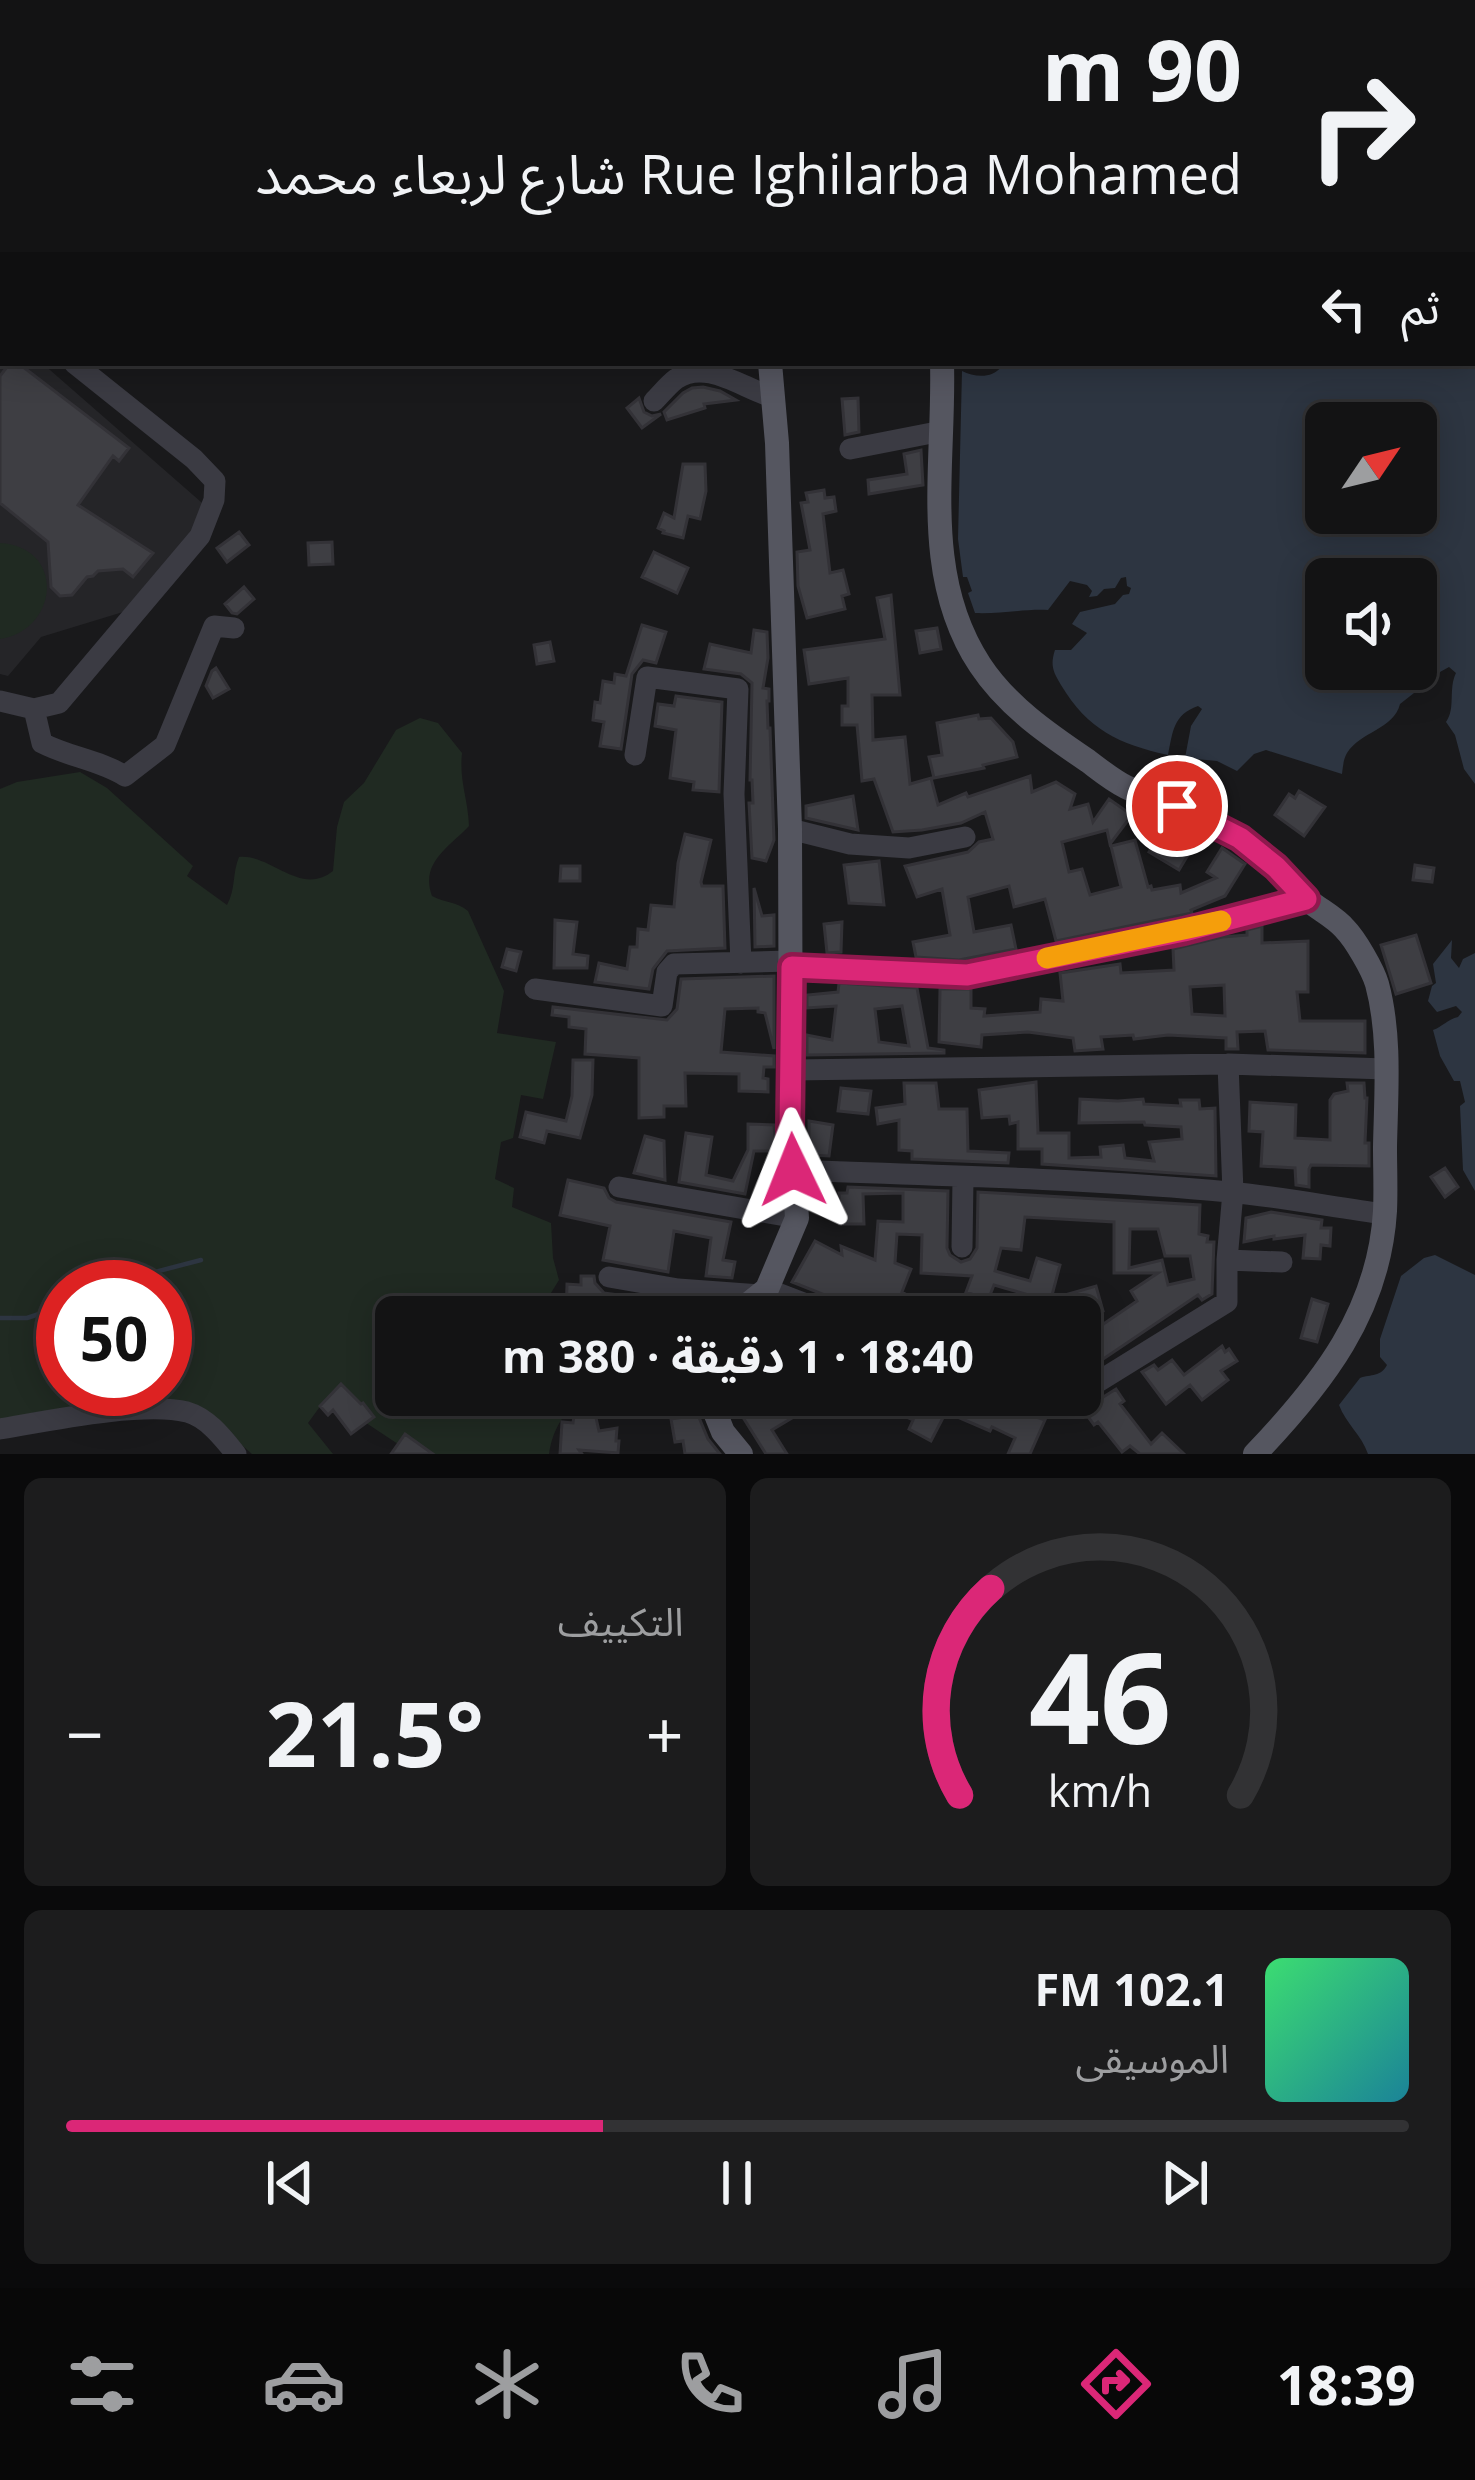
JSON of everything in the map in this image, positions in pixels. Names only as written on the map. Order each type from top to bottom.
[{"type":"main road","points":[[759,1296],[797,1218],[790,830],[770,366]]},
{"type":"main road","points":[[942,366],[941,565],[953,613],[979,663],[1004,697],[1124,786],[1240,838],[1346,929],[1376,979],[1386,1069],[1385,1214],[1376,1271],[1353,1332],[1328,1371],[1255,1454]]},
{"type":"main road","points":[[717,1416],[741,1454]]},
{"type":"street","points":[[0,701],[34,709],[58,703],[200,536],[214,500],[215,481],[194,459],[78,366]]},
{"type":"street","points":[[654,401],[679,376],[710,371],[773,397]]},
{"type":"street","points":[[850,449],[942,431]]},
{"type":"street","points":[[34,709],[42,743],[67,756],[106,764],[125,776],[165,745],[214,626],[234,628]]},
{"type":"street","points":[[635,755],[646,676],[738,689],[734,794],[741,963]]},
{"type":"street","points":[[790,830],[850,844],[909,848],[965,837]]},
{"type":"street","points":[[535,989],[662,1006],[670,965],[791,964],[967,975],[1184,931],[1306,899]]},
{"type":"street","points":[[791,1070],[1228,1064],[1386,1069]]},
{"type":"street","points":[[1101,1380],[1228,1302],[1233,1192],[1228,1064]]},
{"type":"street","points":[[793,1170],[1047,1178],[1233,1192],[1385,1214]]},
{"type":"street","points":[[962,1247],[963,1178]]},
{"type":"street","points":[[619,1187],[797,1218]]},
{"type":"street","points":[[1227,1260],[1282,1262]]},
{"type":"street","points":[[609,1277],[677,1289],[776,1296]]},
{"type":"street","points":[[0,1429],[139,1409],[189,1412],[216,1430],[236,1454]]},
{"type":"shaded area","points":[[0,366],[45,366],[209,509],[123,612],[41,637],[8,676],[0,674]]},
{"type":"shaded area","points":[[0,543],[36,558],[47,589],[34,621],[0,639]]},
{"type":"shaded area","points":[[420,718],[438,723],[462,753],[469,826],[433,865],[432,896],[468,911],[504,991],[497,1033],[556,1042],[543,1099],[521,1095],[513,1138],[501,1142],[495,1179],[514,1188],[512,1207],[551,1223],[559,1280],[549,1296],[375,1296],[375,1416],[564,1416],[549,1454],[413,1454],[327,1397],[308,1423],[333,1454],[252,1454],[202,1410],[192,1411],[192,1260],[36,1260],[36,1416],[101,1416],[0,1422],[0,789],[80,772],[107,788],[193,866],[187,876],[227,905],[239,857],[309,879],[333,871],[344,802],[364,783],[396,730]]},
{"type":"water","points":[[1001,366],[1475,366],[1475,784],[1464,769],[1455,735],[1446,722],[1456,673],[1449,667],[1437,674],[1437,558],[1305,558],[1305,690],[1414,690],[1391,719],[1347,753],[1342,774],[1266,750],[1254,754],[1237,771],[1217,761],[1185,758],[1191,726],[1202,709],[1198,706],[1179,719],[1168,755],[1134,746],[1094,724],[1056,676],[1055,650],[1071,650],[1087,633],[1072,624],[1080,612],[1115,604],[1129,594],[1126,577],[1115,588],[1089,597],[1092,591],[1087,585],[1070,581],[1048,610],[975,613],[968,593],[972,591],[963,577],[958,539],[962,371],[977,376]]},
{"type":"water","points":[[1452,940],[1451,958],[1459,968],[1463,959],[1475,953],[1475,1191],[1463,1170],[1460,1106],[1465,1102],[1460,1081],[1454,1081],[1440,1056],[1433,1030],[1462,1012],[1456,1006],[1437,1012],[1428,1001],[1436,983],[1433,964]]},
{"type":"water","points":[[1435,1255],[1475,1275],[1475,1454],[1368,1454],[1339,1405],[1360,1378],[1385,1369],[1380,1339],[1401,1276]]},
{"type":"building","points":[[8,366],[22,366],[129,448],[119,461],[113,456],[78,505],[153,553],[133,577],[123,569],[98,571],[72,595],[60,596],[51,587],[48,542],[0,503],[0,376]]},
{"type":"building","points":[[703,387],[736,400],[704,404],[705,408],[667,420],[664,412],[683,393]]},
{"type":"building","points":[[639,398],[644,412],[661,414],[642,428],[627,408]]},
{"type":"building","points":[[858,398],[859,432],[845,435],[842,399]]},
{"type":"building","points":[[921,450],[923,485],[869,494],[868,480],[907,474],[904,454]]},
{"type":"building","points":[[683,464],[705,464],[706,491],[700,519],[688,516],[683,538],[658,528],[664,513],[674,518]]},
{"type":"building","points":[[824,490],[825,498],[834,497],[836,511],[823,514],[830,573],[843,570],[849,594],[842,596],[845,609],[807,618],[798,586],[797,552],[810,550],[801,503],[808,502],[806,493]]},
{"type":"building","points":[[239,532],[249,545],[227,562],[217,548]]},
{"type":"building","points":[[332,542],[333,564],[309,565],[308,543]]},
{"type":"building","points":[[654,552],[688,568],[677,593],[642,577]]},
{"type":"building","points":[[244,587],[254,599],[232,613],[225,604]]},
{"type":"building","points":[[891,595],[900,695],[872,695],[873,740],[905,737],[910,784],[931,778],[938,805],[1030,776],[1032,792],[1056,782],[1075,794],[1070,809],[1088,804],[1093,822],[1109,799],[1132,815],[1110,844],[1107,830],[1062,842],[1069,872],[1082,869],[1090,895],[1121,887],[1111,846],[1135,840],[1148,887],[1180,885],[1181,893],[1216,878],[1207,872],[1222,848],[1245,864],[1225,896],[1192,913],[1056,941],[1045,899],[1014,907],[1009,886],[968,897],[974,932],[1011,925],[1016,949],[959,960],[916,957],[913,942],[950,935],[942,889],[917,897],[905,866],[968,852],[979,842],[993,839],[985,812],[961,823],[893,832],[874,779],[862,781],[857,725],[842,725],[848,678],[809,684],[804,650],[885,639],[877,598]]},
{"type":"building","points":[[642,625],[666,632],[656,663],[643,660],[632,674],[621,749],[600,746],[604,722],[593,720],[595,702],[600,703],[603,681],[614,683],[615,674],[626,676]]},
{"type":"building","points":[[937,628],[941,649],[920,653],[916,631]]},
{"type":"building","points":[[754,630],[767,632],[763,688],[769,689],[774,840],[766,861],[752,858],[752,683],[741,674],[704,669],[710,644],[751,653]]},
{"type":"building","points":[[550,642],[554,661],[537,664],[534,645]]},
{"type":"building","points":[[216,668],[229,689],[213,698],[206,686]]},
{"type":"building","points":[[676,696],[722,702],[719,792],[693,790],[694,782],[670,778],[676,730],[655,726],[658,704],[674,706]]},
{"type":"building","points":[[978,715],[979,719],[991,718],[1013,742],[1017,757],[934,778],[929,757],[942,755],[937,723]]},
{"type":"building","points":[[1299,791],[1325,807],[1304,836],[1275,815],[1289,794],[1295,798]]},
{"type":"building","points":[[853,796],[858,830],[806,818],[806,806]]},
{"type":"building","points":[[1166,822],[1197,840],[1179,870],[1149,852]]},
{"type":"building","points":[[685,834],[711,840],[701,882],[702,886],[723,886],[725,948],[667,951],[653,969],[649,989],[595,982],[599,963],[627,969],[630,947],[637,947],[638,929],[648,930],[651,905],[674,907]]},
{"type":"building","points":[[879,861],[884,905],[849,903],[844,865]]},
{"type":"building","points":[[1415,865],[1434,868],[1432,882],[1413,880]]},
{"type":"building","points":[[561,866],[580,866],[580,881],[560,881]]},
{"type":"building","points":[[754,888],[762,916],[774,915],[774,946],[755,947]]},
{"type":"building","points":[[555,920],[577,922],[573,954],[588,956],[587,968],[554,968]]},
{"type":"building","points":[[842,922],[841,952],[827,953],[824,924]]},
{"type":"building","points":[[1262,926],[1262,943],[1308,941],[1308,992],[1297,992],[1300,1021],[1365,1021],[1365,1053],[1268,1050],[1265,1031],[1237,1032],[1238,1049],[1226,1049],[1226,1038],[1168,1035],[1101,1037],[1103,1049],[1075,1051],[1073,1038],[1028,1032],[982,1035],[981,1047],[939,1042],[940,989],[971,989],[971,1008],[985,1009],[984,1016],[1040,1012],[1041,999],[1063,1001],[1060,973],[1120,964],[1121,973],[1174,970],[1173,949],[1247,935],[1247,930]],"holes":[[[1224,985],[1225,1016],[1192,1014],[1190,987]]]},
{"type":"building","points":[[1416,935],[1431,983],[1396,994],[1381,945]]},
{"type":"building","points":[[507,949],[521,952],[516,971],[502,967]]},
{"type":"building","points":[[774,976],[774,1049],[765,1013],[758,1008],[725,1009],[721,1052],[774,1056],[774,1067],[764,1067],[768,1092],[739,1091],[739,1074],[685,1073],[686,1106],[664,1106],[664,1117],[639,1118],[639,1058],[585,1054],[586,1029],[569,1027],[569,1017],[552,1015],[553,1007],[667,1020],[677,1009],[681,979]]},
{"type":"building","points":[[839,983],[917,988],[928,1048],[944,1053],[807,1055],[807,1035],[832,1040],[836,1006],[807,1008],[807,995],[838,992]],"holes":[[[902,1006],[909,1046],[879,1042],[875,1009]]]},
{"type":"building","points":[[573,1060],[593,1060],[592,1095],[580,1138],[547,1131],[544,1143],[520,1137],[526,1112],[566,1121]]},
{"type":"building","points":[[1036,1082],[1038,1133],[1069,1133],[1069,1158],[1101,1157],[1100,1147],[1123,1145],[1125,1158],[1154,1161],[1149,1142],[1182,1139],[1181,1127],[1079,1123],[1080,1099],[1143,1099],[1144,1104],[1181,1106],[1180,1100],[1199,1100],[1200,1109],[1215,1108],[1216,1176],[1042,1164],[1042,1149],[1018,1149],[1018,1122],[1010,1124],[1009,1116],[982,1118],[979,1090]]},
{"type":"building","points":[[904,1083],[936,1083],[939,1109],[967,1109],[968,1151],[1009,1153],[1008,1163],[912,1159],[912,1151],[899,1150],[899,1120],[878,1124],[876,1108],[905,1104]]},
{"type":"building","points":[[1347,1083],[1364,1083],[1369,1166],[1311,1165],[1309,1187],[1296,1185],[1295,1168],[1261,1166],[1263,1132],[1249,1131],[1250,1102],[1296,1105],[1295,1138],[1330,1140],[1330,1100],[1348,1091]]},
{"type":"building","points":[[841,1088],[871,1091],[868,1114],[838,1111]]},
{"type":"building","points":[[809,1121],[833,1125],[829,1156],[809,1155]]},
{"type":"building","points":[[748,1124],[774,1125],[776,1151],[754,1151],[745,1194],[679,1182],[686,1133],[712,1137],[706,1175],[733,1181],[748,1150]]},
{"type":"building","points":[[645,1136],[664,1141],[665,1180],[634,1173]]},
{"type":"building","points":[[1445,1168],[1458,1187],[1445,1197],[1431,1177]]},
{"type":"building","points":[[568,1180],[604,1188],[616,1202],[731,1222],[723,1260],[735,1262],[732,1278],[706,1276],[711,1238],[674,1231],[668,1272],[603,1260],[610,1226],[560,1215]]},
{"type":"building","points":[[848,1187],[948,1191],[947,1248],[961,1262],[970,1259],[977,1248],[978,1192],[1200,1205],[1199,1234],[1214,1242],[1212,1294],[1202,1300],[1198,1295],[1101,1361],[1101,1326],[1137,1301],[1131,1291],[1158,1273],[1114,1273],[1114,1222],[1025,1217],[1021,1250],[1001,1248],[995,1271],[1030,1281],[1037,1258],[1060,1265],[1052,1296],[1032,1296],[994,1285],[990,1296],[966,1292],[972,1276],[921,1273],[922,1235],[897,1234],[895,1263],[911,1269],[902,1292],[909,1296],[827,1296],[792,1282],[815,1241],[842,1255],[841,1246],[875,1260],[878,1221],[903,1222],[903,1193],[863,1194],[864,1224],[840,1224],[839,1193],[847,1193]],"holes":[[[1130,1229],[1158,1229],[1165,1256],[1190,1256],[1194,1279],[1168,1285],[1162,1260],[1129,1268]]]},
{"type":"building","points":[[1271,1212],[1322,1220],[1321,1228],[1331,1228],[1330,1246],[1321,1245],[1320,1259],[1303,1258],[1305,1235],[1244,1242],[1246,1218]]},
{"type":"building","points":[[581,1276],[594,1276],[604,1293],[626,1296],[567,1296],[567,1284],[581,1285]]},
{"type":"building","points":[[1096,1286],[1099,1296],[1061,1296]]},
{"type":"building","points":[[1312,1299],[1328,1304],[1317,1342],[1301,1338]]},
{"type":"building","points":[[1222,1346],[1237,1361],[1221,1371],[1228,1380],[1202,1400],[1190,1385],[1166,1404],[1142,1372],[1154,1365],[1158,1370],[1172,1360],[1184,1375]]},
{"type":"building","points":[[341,1384],[374,1417],[351,1434],[333,1410],[328,1415],[320,1406]]},
{"type":"building","points":[[1116,1389],[1124,1401],[1120,1404],[1151,1444],[1162,1433],[1184,1454],[1140,1454],[1130,1446],[1122,1452],[1087,1416],[1101,1416],[1101,1398]]},
{"type":"building","points":[[574,1416],[596,1416],[599,1431],[617,1428],[618,1453],[579,1450],[582,1454],[560,1454],[562,1422],[573,1423]]},
{"type":"building","points":[[698,1416],[720,1454],[685,1454],[683,1441],[675,1442],[671,1419]]},
{"type":"building","points":[[742,1416],[791,1416],[772,1430],[787,1454],[766,1454]]},
{"type":"building","points":[[904,1416],[944,1416],[931,1441],[909,1429],[913,1420]]},
{"type":"building","points":[[955,1416],[1045,1420],[1030,1454],[1008,1454],[1015,1438],[992,1427],[990,1431]]},
{"type":"building","points":[[405,1434],[433,1454],[391,1454]]},
{"type":"waterway","points":[[192,1262],[201,1260]]},
{"type":"waterway","points":[[0,1318],[36,1315]]},
{"type":"slow traffic","points":[[1047,958],[1221,921]]},
{"type":"route","points":[[793,1170],[792,967],[967,975],[1184,931],[1306,899],[1240,838],[1177,806]]}]
